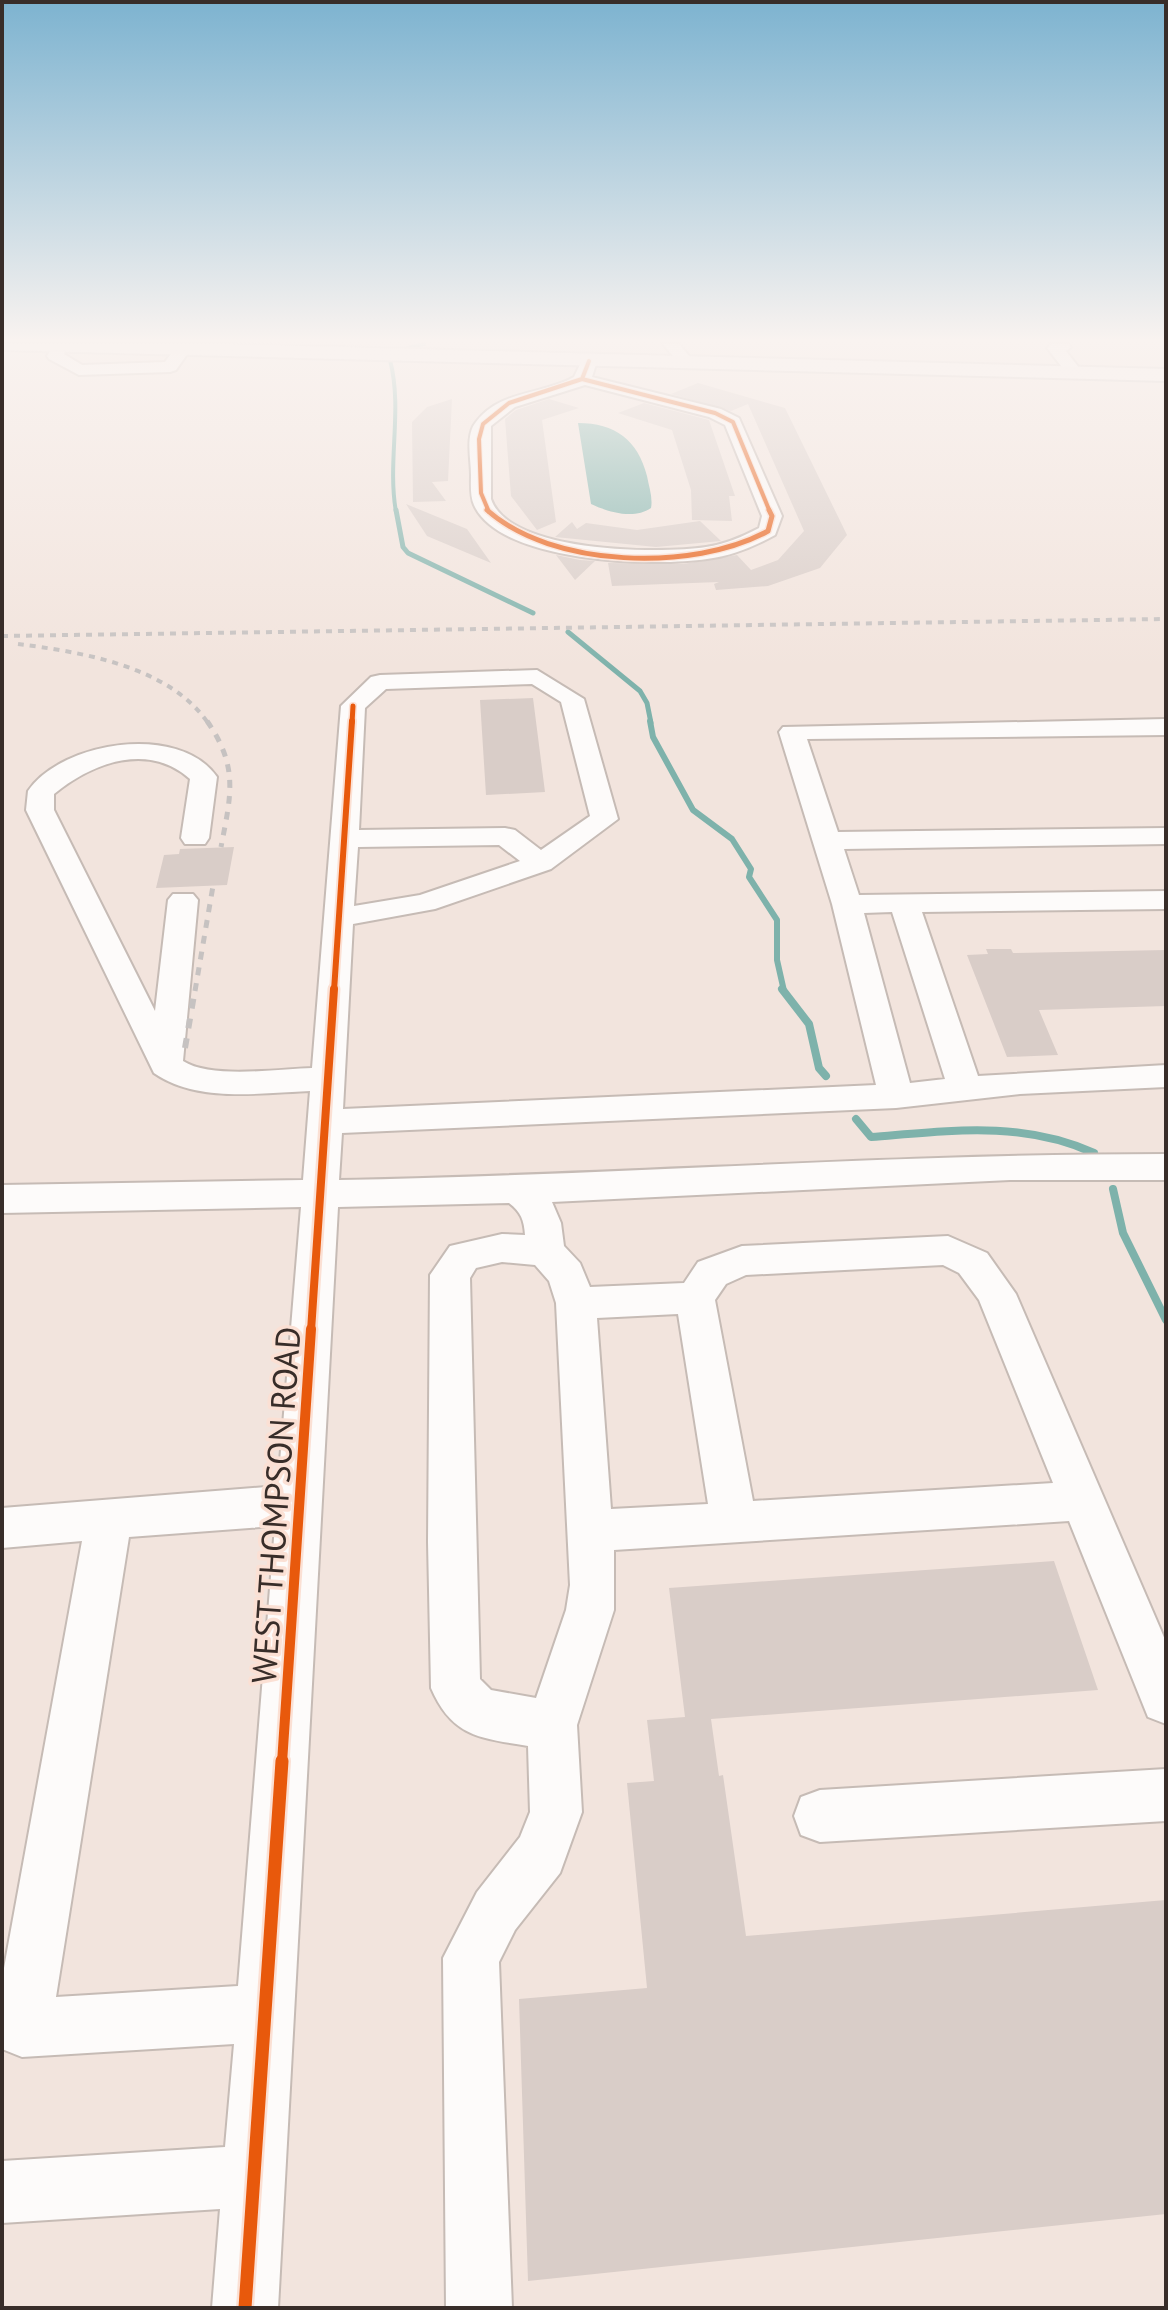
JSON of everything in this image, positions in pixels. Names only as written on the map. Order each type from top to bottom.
[{"type":"street","points":[[480,452],[481,497],[492,515],[517,533],[541,542],[609,554],[711,553],[756,540],[772,526],[772,516],[745,452]]},
{"type":"street","name":"WEST THOMPSON ROAD","points":[[245,2308],[323,1196],[353,706],[380,682],[537,677],[572,699],[604,819],[541,863]]},
{"type":"street","points":[[896,1096],[847,904],[792,732],[1166,727]]},
{"type":"street","points":[[195,838],[204,777],[178,756],[152,752],[120,753],[87,760],[62,772],[41,791],[40,810],[166,1065],[185,1078],[240,1082],[328,1101],[896,1096],[1166,1076]]},
{"type":"street","points":[[345,839],[505,836],[541,863]]},
{"type":"street","points":[[827,841],[1166,836]]},
{"type":"street","points":[[340,917],[425,903],[541,863]]},
{"type":"street","points":[[166,1065],[183,900]]},
{"type":"street","points":[[847,904],[1166,900]]},
{"type":"street","points":[[904,904],[965,1089]]},
{"type":"street","points":[[2,1199],[323,1196],[1010,1167],[1166,1167]]},
{"type":"street","points":[[479,2308],[471,1958],[496,1911],[541,1854],[556,1812],[552,1725],[590,1610],[590,1531],[576,1303],[566,1274],[545,1251],[534,1201],[516,1190]]},
{"type":"street","points":[[545,1251],[502,1248],[464,1256],[450,1275],[451,1542],[456,1688],[478,1713],[552,1725]]},
{"type":"street","points":[[734,1522],[695,1298],[712,1273],[742,1261],[948,1250],[973,1263],[996,1294],[1080,1501],[1166,1700]]},
{"type":"street","points":[[576,1303],[695,1298]]},
{"type":"street","points":[[590,1531],[1080,1501]]},
{"type":"street","points":[[2,1528],[301,1504]]},
{"type":"street","points":[[109,1519],[12,2029],[265,2013]]},
{"type":"street","points":[[820,1816],[1166,1795]]},
{"type":"street","points":[[2,2192],[254,2176]]},
{"type":"water","points":[[583,452],[637,452],[647,476],[651,508],[629,514],[591,504]]},
{"type":"building","points":[[412,452],[449,452],[448,481],[432,482],[446,501],[413,502]]},
{"type":"building","points":[[508,452],[546,452],[556,522],[537,530],[511,496]]},
{"type":"building","points":[[679,452],[720,452],[735,496],[729,496],[732,521],[692,520],[691,490]]},
{"type":"building","points":[[769,452],[806,452],[847,535],[820,568],[768,586],[716,590],[714,584],[719,582],[612,586],[608,563],[683,564],[737,555],[751,570],[778,560],[804,531]]},
{"type":"building","points":[[406,504],[467,529],[491,563],[427,536]]},
{"type":"building","points":[[700,521],[721,541],[656,547],[555,537],[572,522],[577,529],[586,523],[637,530]]},
{"type":"building","points":[[556,555],[580,560],[595,561],[575,580]]},
{"type":"building","points":[[533,698],[545,792],[486,795],[480,700]]},
{"type":"building","points":[[234,847],[227,885],[156,888],[164,855],[179,854],[180,849]]},
{"type":"building","points":[[986,949],[1011,949],[1013,953],[1166,950],[1166,1006],[1039,1010],[1058,1055],[1007,1057],[967,955],[988,954]]},
{"type":"building","points":[[1054,1561],[1098,1690],[711,1719],[719,1776],[723,1775],[746,1936],[1166,1900],[1166,2214],[528,2281],[519,1999],[647,1988],[627,1783],[654,1781],[647,1720],[685,1717],[669,1588]]},
{"type":"waterway","points":[[394,452],[396,512]]},
{"type":"waterway","points":[[396,510],[403,547],[408,553],[533,613]]},
{"type":"waterway","points":[[568,632],[640,691],[647,703],[651,723]]},
{"type":"waterway","points":[[650,721],[653,737],[693,810],[732,839],[751,869],[749,877],[777,920],[777,960],[784,991]]},
{"type":"waterway","points":[[782,989],[809,1024],[819,1068],[826,1076]]},
{"type":"waterway","points":[[856,1119],[871,1137],[984,1130],[1012,1132],[1040,1136],[1094,1153]]},
{"type":"waterway","points":[[1113,1189],[1123,1233],[1166,1320]]},
{"type":"railway","points":[[2,636],[1166,619]]},
{"type":"railway","points":[[18,644],[96,657],[147,675],[171,688],[208,723]]},
{"type":"railway","points":[[207,721],[224,753],[230,782],[221,847]]},
{"type":"railway","points":[[195,991],[213,886]]},
{"type":"railway","points":[[185,1048],[195,989]]},
{"type":"cycle path","points":[[479,452],[481,499],[485,508],[506,527],[538,541],[578,551],[667,557],[708,553],[743,544],[768,531],[772,516],[745,452]]},
{"type":"cycle path","points":[[245,2308],[353,706]]}]
